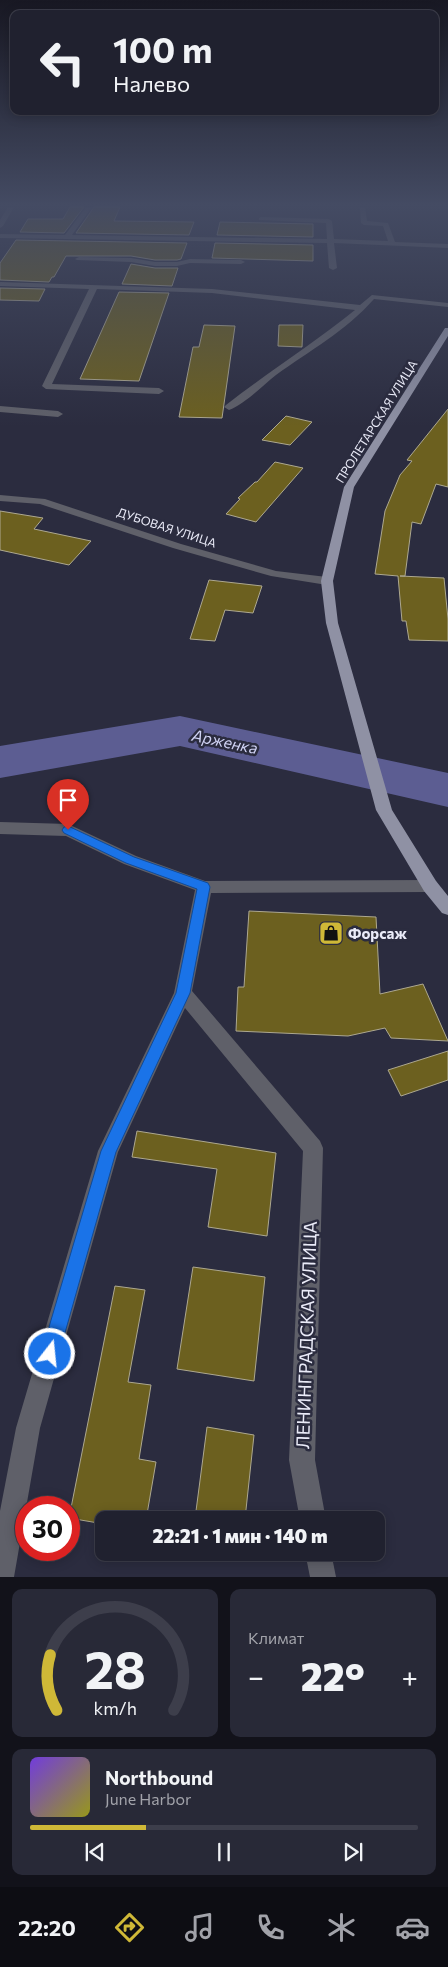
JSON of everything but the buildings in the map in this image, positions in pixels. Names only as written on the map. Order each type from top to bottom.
[{"type":"main road","name":"ПРОЛЕТАРСКАЯ УЛИЦА","points":[[448,330],[349,487],[327,581],[332,623],[384,810],[430,886],[448,908]]},
{"type":"street","points":[[0,284],[212,291],[362,308]]},
{"type":"street","points":[[94,287],[46,386],[159,391]]},
{"type":"street","points":[[229,407],[273,373],[318,344],[362,308],[372,297],[448,305]]},
{"type":"street","points":[[0,408],[58,414]]},
{"type":"street","name":"ДУБОВАЯ УЛИЦА","points":[[0,498],[41,501],[177,546],[275,574],[327,581]]},
{"type":"street","points":[[0,828],[68,830],[130,860],[204,887],[430,886]]},
{"type":"street","points":[[0,1577],[28,1428],[108,1151],[183,993],[204,887]]},
{"type":"street","name":"ЛЕНИНГРАДСКАЯ УЛИЦА","points":[[183,993],[313,1148],[302,1460],[311,1511]]},
{"type":"street","points":[[320,1561],[323,1577]]},
{"type":"waterway","name":"Арженка","points":[[0,762],[180,731],[448,790]]},
{"type":"place","name":"Форсаж","points":[[331,933]]},
{"type":"route","points":[[50,1354],[108,1151],[183,993],[204,887],[130,860],[68,830]]}]
